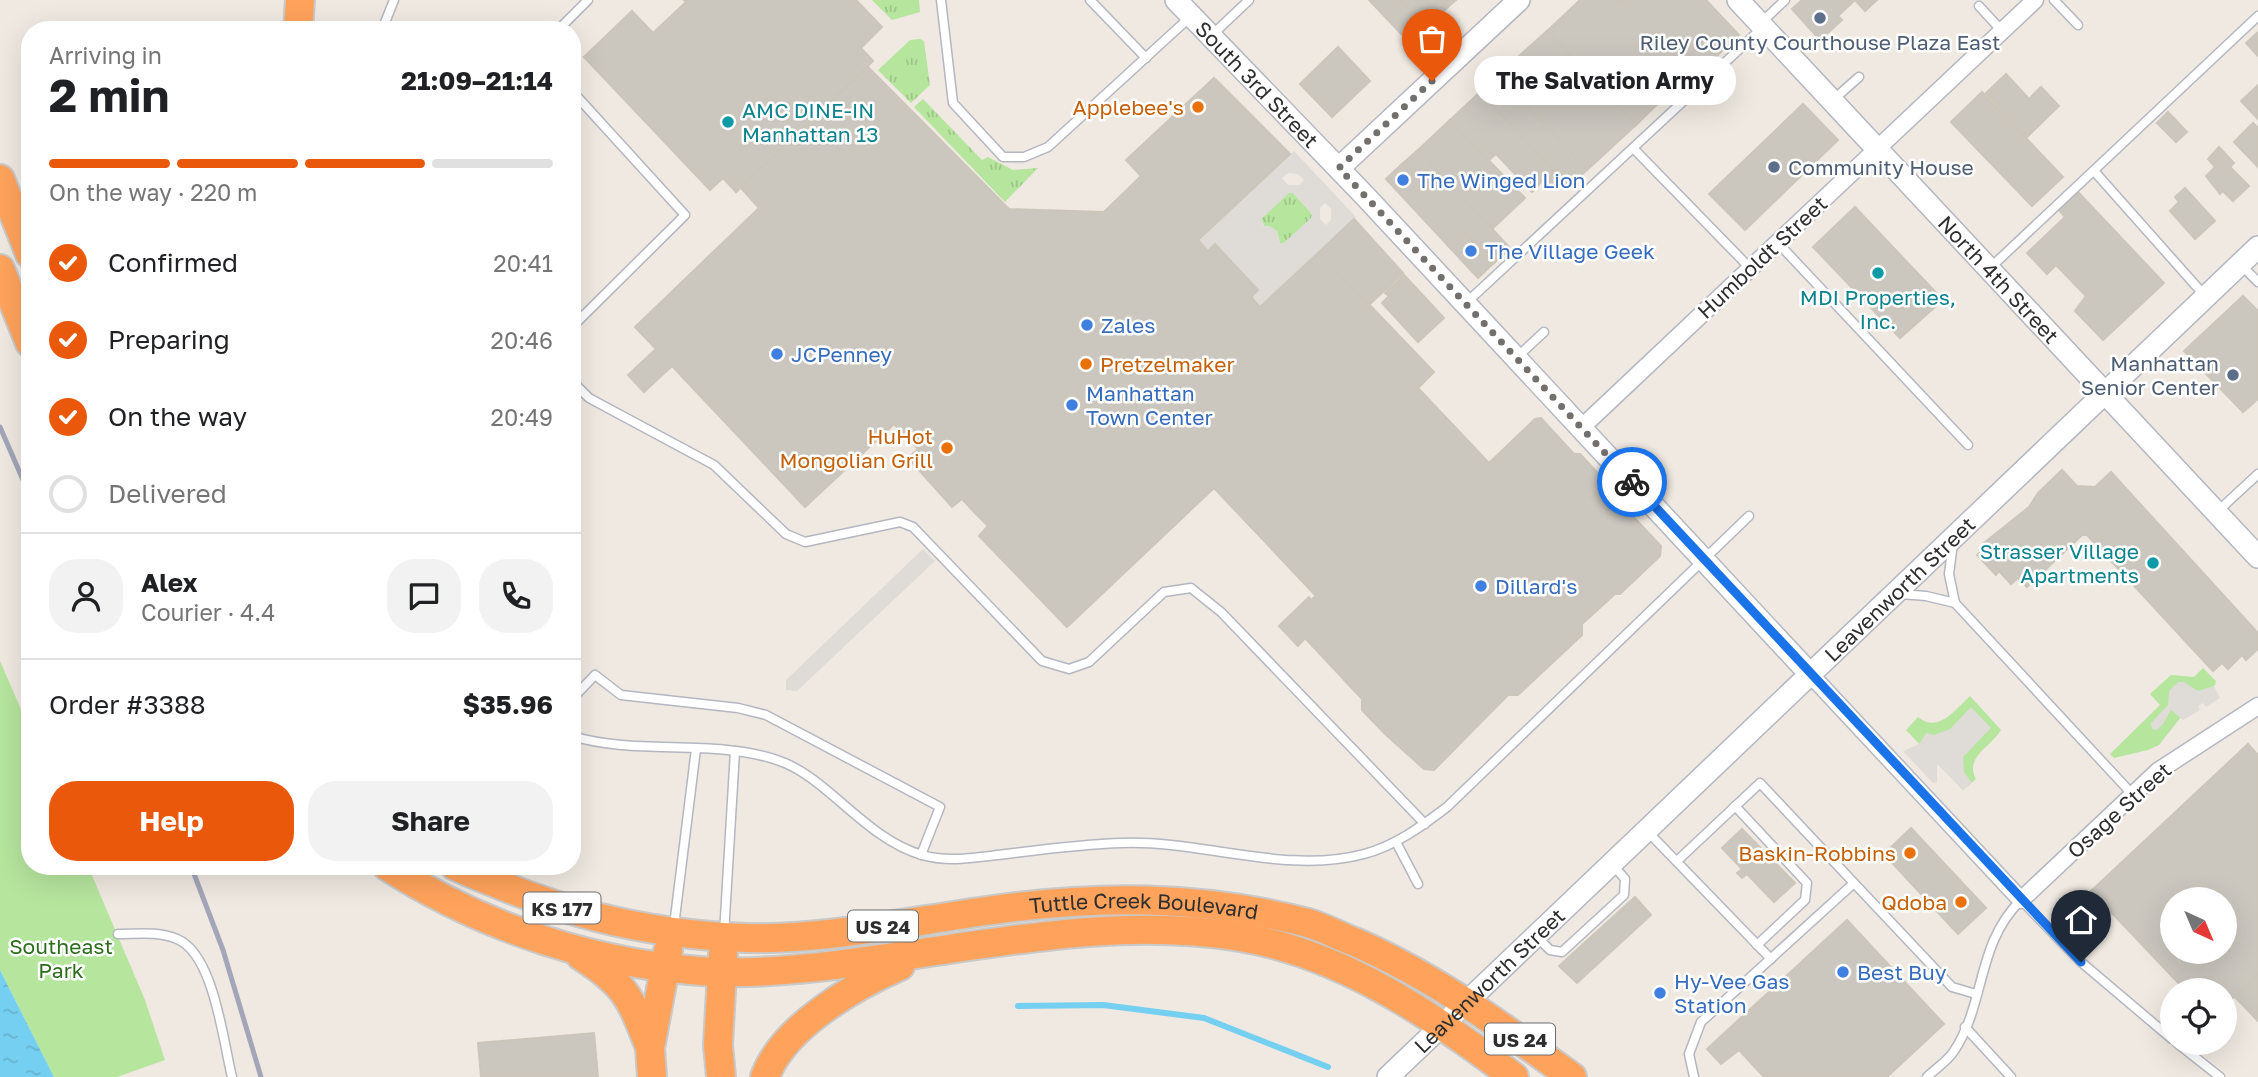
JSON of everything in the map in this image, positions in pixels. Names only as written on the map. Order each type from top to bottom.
[{"type":"highway","points":[[299,21],[300,0]]},
{"type":"highway","points":[[0,179],[21,228]]},
{"type":"highway","points":[[0,269],[21,321]]},
{"type":"highway","name":"KS 177","points":[[402,875],[442,898],[497,923],[568,948],[663,968]]},
{"type":"highway","name":"KS 177","points":[[475,875],[517,894],[594,919],[674,932]]},
{"type":"highway","name":"Tuttle Creek Boulevard","points":[[674,932],[747,938],[824,933],[1059,902],[1145,898],[1220,904],[1311,924],[1398,961],[1466,1003],[1572,1077]]},
{"type":"highway","name":"Tuttle Creek Boulevard","points":[[663,968],[722,972],[877,960],[1067,932],[1146,928],[1242,938],[1313,958],[1380,988],[1444,1024],[1514,1077]]},
{"type":"highway","points":[[652,1077],[650,1048],[663,968],[674,932]]},
{"type":"highway","points":[[721,1077],[718,1045],[724,936]]},
{"type":"highway","name":"US 24","points":[[765,1077],[790,1040],[823,1009],[861,983],[955,947]]},
{"type":"highway","points":[[568,948],[609,974],[623,988],[633,1003],[650,1048]]},
{"type":"main road","name":"South 3rd Street","points":[[1176,0],[1466,303],[1810,674]]},
{"type":"main road","points":[[1339,168],[1518,0]]},
{"type":"main road","name":"North 4th Street","points":[[1738,0],[2102,393],[2258,557]]},
{"type":"main road","name":"Leavenworth Street","points":[[1388,1077],[2258,247]]},
{"type":"street","name":"Humboldt Street","points":[[1581,428],[2035,0]]},
{"type":"street","points":[[1810,674],[2021,900]]},
{"type":"street","name":"Osage Street","points":[[2021,900],[2158,771],[2258,706]]},
{"type":"lane","points":[[386,21],[394,0]]},
{"type":"lane","points":[[567,21],[588,0]]},
{"type":"lane","points":[[941,0],[953,103],[1003,157],[1024,157],[1048,147],[1192,16]]},
{"type":"lane","points":[[1090,0],[1146,58]]},
{"type":"lane","points":[[1211,36],[1249,0]]},
{"type":"lane","points":[[1466,303],[1633,148],[1785,0]]},
{"type":"lane","points":[[2054,0],[2078,25]]},
{"type":"lane","points":[[1979,6],[2002,31]]},
{"type":"lane","points":[[1989,269],[2258,16]]},
{"type":"lane","points":[[1832,101],[1859,77]]},
{"type":"lane","points":[[581,101],[685,215],[581,318]]},
{"type":"lane","points":[[1633,148],[1750,268]]},
{"type":"lane","points":[[2094,171],[2205,296]]},
{"type":"lane","points":[[1778,243],[1968,446]]},
{"type":"lane","points":[[2240,264],[2258,282]]},
{"type":"lane","points":[[1516,358],[1544,332]]},
{"type":"lane","points":[[581,390],[589,398],[714,465],[786,534],[805,542],[900,522],[914,527],[1042,661],[1069,669],[1089,662],[1164,592],[1191,588],[1221,612],[1425,824]]},
{"type":"lane","points":[[2216,513],[2258,474]]},
{"type":"lane","points":[[581,737],[615,743],[735,751],[778,760],[806,776],[874,831],[921,855],[943,859],[1123,843],[1209,848],[1296,860],[1364,854],[1396,842],[1425,824],[1749,516]]},
{"type":"lane","points":[[1954,535],[1949,574],[1955,603],[2133,795]]},
{"type":"lane","points":[[1894,594],[1926,596],[1955,603]]},
{"type":"lane","points":[[581,690],[595,676],[621,695],[738,708],[766,715],[940,807],[921,855]]},
{"type":"lane","points":[[674,932],[696,749]]},
{"type":"lane","points":[[724,936],[735,751]]},
{"type":"lane","points":[[1677,861],[1759,783],[1952,987],[1976,994]]},
{"type":"lane","points":[[1735,806],[1807,883],[1804,900],[1757,945]]},
{"type":"lane","points":[[1646,829],[1770,959]]},
{"type":"lane","points":[[1396,842],[1419,884]]},
{"type":"lane","points":[[1536,936],[1550,950],[1562,952],[1624,895],[1625,879],[1611,863]]},
{"type":"lane","points":[[1694,1077],[1689,1054],[1701,1022],[1854,883]]},
{"type":"lane","points":[[1927,1077],[1954,1051],[1976,994],[1987,952],[2006,914],[2021,900],[2081,962],[2160,1029]]},
{"type":"lane","points":[[118,934],[157,934],[179,940],[192,948],[212,989],[232,1077]]},
{"type":"lane","points":[[1965,1027],[2011,1077]]},
{"type":"lane","points":[[2192,1055],[2220,1077]]},
{"type":"green space","points":[[872,0],[919,0],[920,12],[892,20]]},
{"type":"green space","points":[[910,40],[924,41],[930,85],[911,103],[878,70]]},
{"type":"green space","points":[[923,99],[982,160],[988,157],[1013,170],[1038,168],[1005,202],[914,107]]},
{"type":"green space","points":[[1288,193],[1293,193],[1312,214],[1312,218],[1280,244],[1277,231],[1264,226],[1261,219]]},
{"type":"green space","name":"Southeast Park","points":[[0,661],[21,709],[21,875],[92,875],[145,1000],[165,1060],[117,1077],[54,1077],[0,970]]},
{"type":"green space","points":[[2203,668],[2216,681],[2215,685],[2196,698],[2159,745],[2114,758],[2110,754],[2160,705],[2150,694],[2171,675],[2194,677]]},
{"type":"green space","points":[[1970,696],[2001,730],[1976,758],[1973,771],[1976,779],[1963,790],[1906,730],[1918,717],[1933,723],[1946,718]]},
{"type":"shaded area","points":[[1294,151],[1356,217],[1260,307],[1251,297],[1258,289],[1215,244],[1208,251],[1198,240]],"holes":[[[1288,173],[1298,174],[1304,180],[1299,185],[1288,185],[1282,178]],[[1289,193],[1293,193],[1312,214],[1311,218],[1280,244],[1277,231],[1270,226],[1263,226],[1261,219]],[[1325,203],[1331,209],[1331,220],[1326,225],[1320,219],[1320,208]]]},
{"type":"shaded area","points":[[923,549],[935,561],[797,691],[786,690],[786,680]]},
{"type":"shaded area","points":[[2178,682],[2184,682],[2198,691],[2214,686],[2220,698],[2206,707],[2203,703],[2198,706],[2200,710],[2183,720],[2171,710],[2157,730],[2152,729],[2151,723],[2168,705],[2169,691]]},
{"type":"shaded area","points":[[1971,707],[1991,728],[1963,757],[1964,772],[1972,783],[1963,790],[1937,764],[1937,782],[1933,783],[1903,751],[1919,744],[1926,733],[1934,735],[1950,729]]},
{"type":"water","points":[[0,970],[54,1077],[0,1077]]},
{"type":"building","name":"AMC DINE-IN Manhattan 13","points":[[684,0],[856,0],[882,27],[861,48],[873,61],[736,192],[723,178],[710,190],[584,57],[632,11],[653,33],[686,2]]},
{"type":"building","points":[[1369,0],[1401,0],[1427,27],[1410,43]]},
{"type":"building","points":[[1401,0],[1441,0],[1448,7],[1427,27]]},
{"type":"building","points":[[1441,0],[1456,0],[1448,7]]},
{"type":"building","points":[[1580,0],[1623,0],[1690,72],[1636,125],[1547,31]]},
{"type":"building","points":[[1623,0],[1706,0],[1739,35],[1702,70],[1697,65],[1690,72]]},
{"type":"building","name":"Riley County Courthouse Plaza East","points":[[1802,0],[1855,0],[1838,16],[1842,20],[1820,40],[1792,9]]},
{"type":"building","name":"Riley County Courthouse Plaza East","points":[[1855,0],[1877,0],[1865,11]]},
{"type":"building","points":[[1547,31],[1636,125],[1587,170],[1498,75]]},
{"type":"building","points":[[2258,32],[2258,56],[2246,43]]},
{"type":"building","points":[[1338,47],[1370,81],[1332,117],[1300,84]]},
{"type":"building","name":"Manhattan Town Center","points":[[868,67],[1009,209],[1104,212],[1141,176],[1126,160],[1214,78],[1290,154],[1198,240],[1208,251],[1215,244],[1258,290],[1251,297],[1260,307],[1319,252],[1434,372],[1418,388],[1489,463],[1535,419],[1541,418],[1574,454],[1580,454],[1628,505],[1628,511],[1661,546],[1660,556],[1620,594],[1615,594],[1582,624],[1582,635],[1518,695],[1508,695],[1434,770],[1424,769],[1385,734],[1362,710],[1362,699],[1305,638],[1298,646],[1279,626],[1309,597],[1311,600],[1316,596],[1214,488],[1067,627],[979,536],[988,526],[962,499],[952,507],[908,458],[918,449],[894,424],[805,507],[672,366],[644,392],[628,375],[656,349],[635,327],[759,208],[741,188]]},
{"type":"building","points":[[2006,74],[2029,99],[2041,87],[2059,106],[2027,137],[1986,93]]},
{"type":"building","points":[[1498,75],[1587,170],[1569,186],[1480,92]]},
{"type":"building","points":[[2258,85],[2258,119],[2241,101]]},
{"type":"building","points":[[1480,92],[1562,179],[1551,189],[1543,180],[1532,192],[1496,154],[1489,160],[1450,120]]},
{"type":"building","points":[[1982,92],[2063,177],[2032,206],[1951,122]]},
{"type":"building","name":"Community House","points":[[1803,104],[1838,140],[1745,230],[1709,194]]},
{"type":"building","points":[[2168,112],[2187,132],[2176,142],[2157,123]]},
{"type":"building","points":[[1450,120],[1525,198],[1492,229],[1418,150]]},
{"type":"building","points":[[2253,123],[2258,128],[2258,167],[2234,142]]},
{"type":"building","points":[[2219,147],[2234,163],[2230,167],[2249,186],[2233,201],[2223,191],[2220,194],[2206,176],[2215,167],[2208,159]]},
{"type":"building","points":[[1418,150],[1510,248],[1494,263],[1402,164]]},
{"type":"building","points":[[1402,164],[1494,263],[1478,278],[1386,179]]},
{"type":"building","points":[[2185,188],[2215,221],[2195,239],[2170,211],[2179,202],[2175,197]]},
{"type":"building","points":[[2078,192],[2164,283],[2103,340],[2075,311],[2086,296],[2056,265],[2047,274],[2027,253],[2065,217],[2059,210]]},
{"type":"building","name":"MDI Properties, Inc.","points":[[1855,207],[1943,300],[1900,338],[1813,247]]},
{"type":"building","points":[[1354,219],[1403,273],[1369,305],[1319,252]]},
{"type":"building","points":[[1404,275],[1444,318],[1418,342],[1382,303],[1389,296],[1385,293]]},
{"type":"building","name":"Manhattan Senior Center","points":[[2243,296],[2258,311],[2258,399],[2243,412],[2184,351]]},
{"type":"building","name":"Strasser Village Apartments","points":[[2062,470],[2077,486],[2095,487],[2111,472],[2258,633],[2258,649],[2246,660],[2242,655],[2228,669],[2222,663],[2213,671],[2087,535],[2082,535],[2027,587],[2018,578],[2011,584],[1999,571],[1996,575],[1977,555],[1984,549],[1984,543],[2029,507],[2038,493]]},
{"type":"building","points":[[2248,744],[2258,755],[2258,975],[2237,994],[2237,978],[2174,978],[2160,964],[2237,964],[2237,887],[2160,887],[2160,964],[2091,891]]},
{"type":"building","points":[[1911,828],[1986,908],[1958,934],[1884,854]]},
{"type":"building","points":[[1742,829],[1795,883],[1774,902],[1747,874],[1742,878],[1737,873],[1742,869],[1722,848]]},
{"type":"building","points":[[1635,897],[1651,915],[1577,983],[1559,966]]},
{"type":"building","name":"Best Buy","points":[[1847,920],[1944,1024],[1887,1077],[1764,1077],[1739,1050],[1721,1064],[1707,1049]]},
{"type":"building","points":[[2258,975],[2258,1021],[2237,999],[2237,995]]},
{"type":"building","points":[[594,1033],[598,1077],[481,1077],[478,1043]]},
{"type":"waterway","points":[[1018,1006],[1103,1005],[1204,1018],[1328,1067]]},
{"type":"railway","points":[[0,427],[21,475]]},
{"type":"railway","points":[[194,875],[223,950],[261,1077]]},
{"type":"way so far","points":[[1432,81],[1339,168],[1632,482]]},
{"type":"place","name":"Riley County Courthouse Plaza East","points":[[1820,18]]},
{"type":"place","name":"The Salvation Army","points":[[1432,81]]},
{"type":"place","name":"Applebee's","points":[[1198,107]]},
{"type":"place","name":"AMC DINE-IN Manhattan 13","points":[[728,122]]},
{"type":"place","name":"Community House","points":[[1774,167]]},
{"type":"place","name":"The Winged Lion","points":[[1403,180]]},
{"type":"place","name":"The Village Geek","points":[[1471,251]]},
{"type":"place","name":"MDI Properties, Inc.","points":[[1878,273]]},
{"type":"place","name":"Zales","points":[[1087,325]]},
{"type":"place","name":"JCPenney","points":[[777,354]]},
{"type":"place","name":"Pretzelmaker","points":[[1086,364]]},
{"type":"place","name":"Manhattan Senior Center","points":[[2233,375]]},
{"type":"place","name":"Manhattan Town Center","points":[[1072,405]]},
{"type":"place","name":"HuHot Mongolian Grill","points":[[947,448]]},
{"type":"place","name":"Strasser Village Apartments","points":[[2153,563]]},
{"type":"place","name":"Dillard's","points":[[1481,586]]},
{"type":"place","name":"Baskin-Robbins","points":[[1910,853]]},
{"type":"place","name":"Qdoba","points":[[1961,902]]},
{"type":"place","name":"Best Buy","points":[[1843,972]]},
{"type":"place","name":"Hy-Vee Gas Station","points":[[1660,993]]},
{"type":"route","points":[[1632,482],[1831,698],[2081,962]]}]
